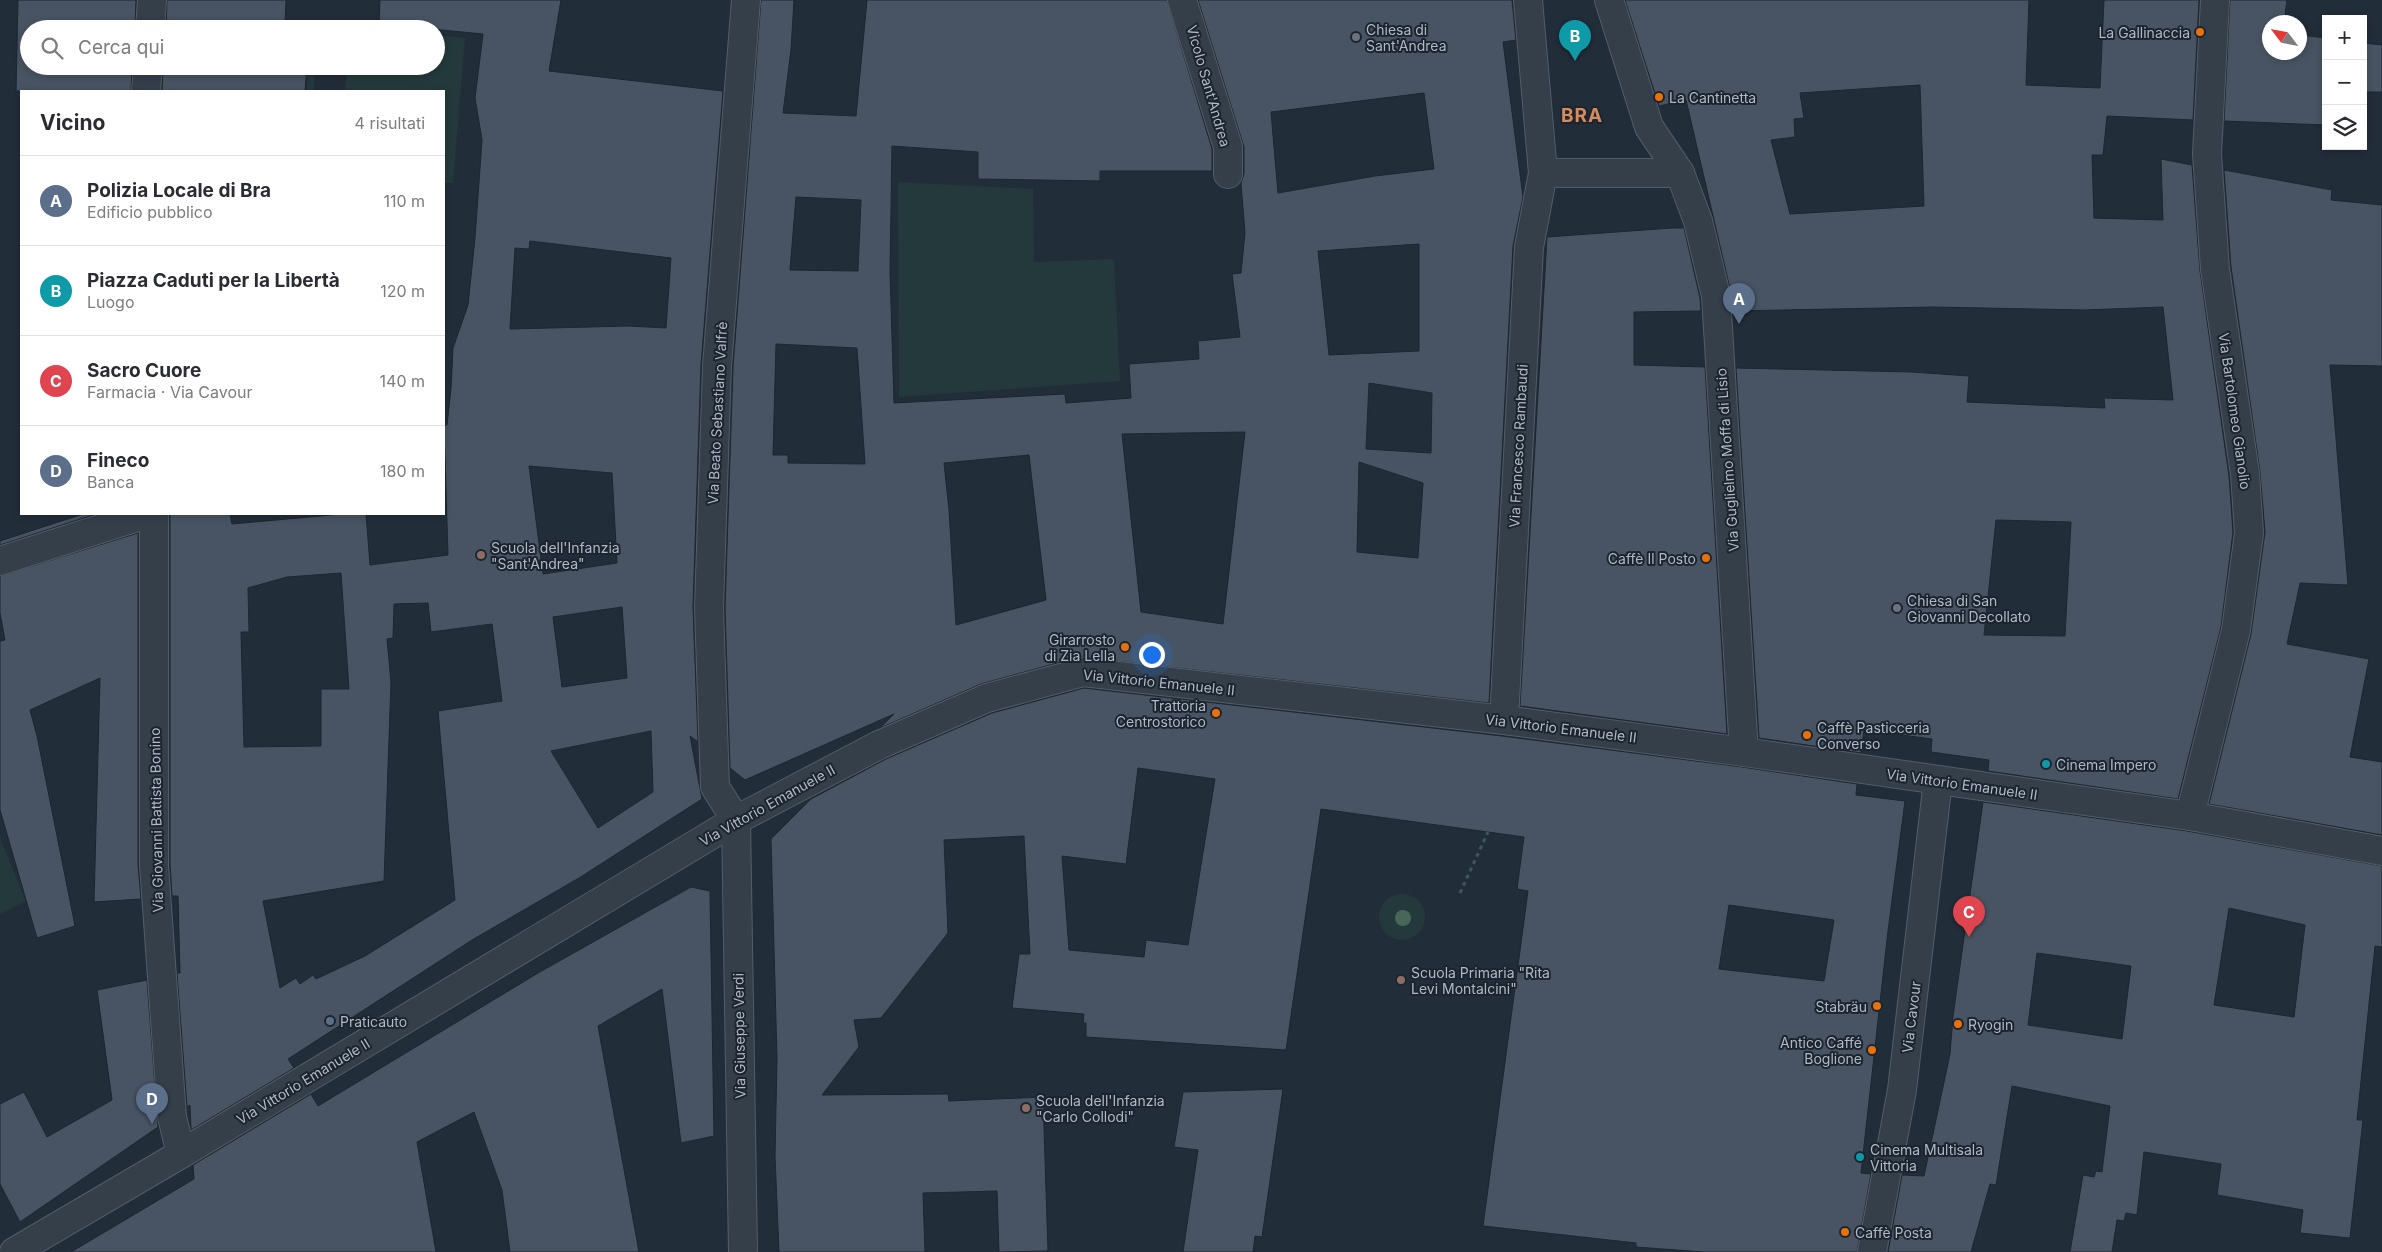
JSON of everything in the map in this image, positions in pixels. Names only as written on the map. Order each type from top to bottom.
[{"type":"street","points":[[151,20],[152,0]]},
{"type":"street","name":"Via Beato Sebastiano Valfrè","points":[[736,820],[715,787],[709,608],[717,366],[746,0]]},
{"type":"street","name":"Vicolo Sant'Andrea","points":[[1182,0],[1228,148],[1228,174]]},
{"type":"street","name":"Via Francesco Rambaudi","points":[[1504,720],[1529,247],[1543,173],[1528,0]]},
{"type":"street","name":"Via Guglielmo Moffa di Lisio","points":[[1609,0],[1650,127],[1680,173],[1698,221],[1716,296],[1744,752]]},
{"type":"street","name":"Via Bartolomeo Gianolio","points":[[2190,816],[2236,630],[2249,533],[2245,474],[2215,269],[2207,154],[2215,0]]},
{"type":"street","points":[[146,90],[147,75]]},
{"type":"street","points":[[1543,173],[1680,173]]},
{"type":"street","points":[[0,561],[143,515]]},
{"type":"street","name":"Via Giovanni Battista Bonino","points":[[154,515],[154,865],[172,1117],[181,1154]]},
{"type":"street","name":"Via Vittorio Emanuele II","points":[[14,1252],[181,1154],[736,820],[879,745],[987,698],[1082,672],[1504,720],[1744,752],[2190,816],[2382,851]]},
{"type":"street","name":"Via Cavour","points":[[1872,1252],[1902,1090],[1938,780]]},
{"type":"street","name":"Via Giuseppe Verdi","points":[[736,820],[743,1252]]},
{"type":"path","points":[[1460,893],[1488,832]]},
{"type":"green space","points":[[445,36],[465,38],[453,183],[445,183],[445,90],[345,90],[346,75],[445,75]]},
{"type":"green space","points":[[308,75],[315,75],[314,90],[307,90]]},
{"type":"green space","points":[[898,182],[1033,189],[1034,262],[1114,259],[1120,381],[899,397]]},
{"type":"green space","points":[[0,838],[26,901],[0,914]]},
{"type":"green space","points":[[1397,894],[1407,894],[1421,904],[1425,917],[1421,930],[1415,936],[1407,940],[1397,940],[1383,930],[1379,922],[1379,912],[1389,898]]},
{"type":"building","points":[[18,0],[136,0],[135,20],[20,20],[20,75],[132,75],[131,90],[16,91]]},
{"type":"building","points":[[167,0],[286,0],[285,20],[166,20]]},
{"type":"building","points":[[380,0],[561,0],[549,71],[723,91],[701,365],[693,607],[698,742],[690,736],[702,799],[579,878],[472,940],[288,1059],[294,1068],[191,1130],[190,1105],[187,1107],[177,973],[180,973],[178,896],[172,896],[170,864],[170,515],[230,515],[232,524],[331,515],[366,515],[370,565],[448,555],[445,425],[447,425],[451,388],[453,348],[468,305],[475,238],[482,140],[475,98],[483,34],[445,30],[445,20],[379,20]],"holes":[[[530,241],[671,258],[666,328],[629,326],[510,329],[515,248],[529,249]],[[529,466],[612,473],[617,563],[543,574]],[[341,573],[349,689],[321,689],[321,746],[244,747],[241,632],[249,632],[248,588],[287,577]],[[428,603],[431,632],[492,624],[502,701],[438,711],[455,900],[365,956],[316,979],[313,975],[300,984],[296,978],[280,988],[263,901],[384,881],[391,682],[387,639],[393,638],[394,604]],[[622,607],[627,678],[562,687],[553,617]],[[651,731],[653,792],[598,828],[551,751]]]},
{"type":"building","points":[[761,0],[794,0],[791,50],[783,113],[856,116],[867,0],[1167,0],[1212,149],[1212,171],[1100,171],[1100,181],[978,179],[978,152],[892,146],[890,272],[894,403],[1065,394],[1066,403],[1131,398],[1129,364],[1199,359],[1198,341],[1240,337],[1232,274],[1241,273],[1245,233],[1241,183],[1244,174],[1244,147],[1198,0],[1512,0],[1516,40],[1503,42],[1523,197],[1513,246],[1489,703],[1079,657],[981,684],[880,728],[894,714],[745,780],[730,768],[725,608],[733,367]],"holes":[[[1424,93],[1434,169],[1375,176],[1278,193],[1271,112]],[[796,197],[861,200],[858,271],[790,270]],[[1419,244],[1419,351],[1329,355],[1318,251]],[[776,344],[857,348],[865,464],[788,463],[788,455],[773,455]],[[1369,383],[1432,393],[1431,453],[1366,449]],[[1245,432],[1223,624],[1141,612],[1122,434]],[[1029,455],[1046,600],[956,625],[949,510],[944,463]],[[1359,462],[1423,483],[1418,558],[1357,552]]]},
{"type":"building","points":[[1625,0],[2029,0],[2026,85],[2100,88],[2104,0],[2199,0],[2193,120],[2107,116],[2103,155],[2092,155],[2094,218],[2163,220],[2161,159],[2192,165],[2200,271],[2229,476],[2233,532],[2221,627],[2178,799],[1988,771],[1989,760],[1931,752],[1932,739],[1864,730],[1861,753],[1759,738],[1736,368],[1912,372],[1969,376],[1967,402],[2105,408],[2104,398],[2173,400],[2163,307],[2084,310],[1934,307],[1733,311],[1731,293],[1686,100],[1659,106]],"holes":[[[1920,85],[1924,206],[1790,214],[1771,140],[1795,137],[1794,119],[1804,118],[1800,93]],[[1996,520],[2071,522],[2065,636],[1984,635]]]},
{"type":"building","points":[[2230,0],[2287,0],[2285,15],[2262,15],[2262,60],[2307,60],[2307,36],[2322,38],[2322,125],[2224,121]]},
{"type":"building","points":[[2367,43],[2382,45],[2382,92],[2367,92]]},
{"type":"building","points":[[163,75],[306,75],[305,90],[162,90]]},
{"type":"building","points":[[2224,170],[2332,190],[2331,200],[2382,205],[2382,366],[2330,365],[2348,585],[2300,583],[2287,644],[2369,659],[2350,757],[2382,762],[2382,835],[2209,804],[2251,634],[2265,532],[2260,472],[2231,267]]},
{"type":"building","points":[[1684,228],[1700,298],[1701,311],[1634,312],[1634,365],[1705,367],[1727,734],[1520,706],[1547,237]]},
{"type":"building","points":[[80,515],[93,515],[0,545],[0,541]]},
{"type":"building","points":[[138,533],[138,865],[141,899],[94,902],[100,678],[30,710],[37,736],[75,926],[37,938],[0,810],[0,641],[5,640],[0,613],[0,576]]},
{"type":"building","points":[[1084,688],[1502,736],[1742,767],[1857,784],[1856,795],[1905,801],[1888,931],[1861,1173],[1871,1174],[1857,1252],[1704,1252],[1636,1247],[1636,1243],[1483,1226],[1528,891],[1517,889],[1524,837],[1321,809],[1286,1050],[1086,1037],[1086,1023],[1083,1023],[1084,1014],[1012,1008],[1019,954],[1030,954],[1024,836],[944,840],[948,933],[881,1018],[854,1020],[859,1047],[822,1095],[948,1094],[949,1101],[1043,1097],[1048,1251],[999,1252],[997,1191],[923,1193],[925,1252],[779,1252],[775,1156],[777,1058],[771,839],[811,799],[886,759],[992,713]],"holes":[[[1138,768],[1215,779],[1188,945],[1146,940],[1144,957],[1069,950],[1062,856],[1126,864]],[[1729,905],[1834,920],[1824,981],[1719,969]]]},
{"type":"building","points":[[1983,802],[2187,831],[2382,866],[2382,947],[2375,946],[2357,1120],[2363,1120],[2350,1238],[2300,1233],[2303,1210],[2217,1195],[2221,1164],[2144,1152],[2137,1215],[2126,1213],[2124,1221],[2117,1220],[2112,1252],[2070,1252],[2083,1175],[2094,1177],[2096,1171],[2102,1172],[2110,1106],[2012,1086],[1996,1185],[1990,1184],[1971,1252],[1888,1252],[1902,1175],[1924,1176],[1950,1054],[1953,1016]],"holes":[[[2229,908],[2305,925],[2294,1017],[2214,1005]],[[2037,953],[2131,966],[2122,1039],[2028,1025]]]},
{"type":"building","points":[[691,887],[710,891],[714,1136],[681,1143],[662,989],[598,1026],[639,1252],[510,1252],[502,1190],[474,1112],[417,1142],[436,1252],[71,1252],[194,1179],[193,1165],[311,1094],[318,1106],[538,973]]},
{"type":"building","points":[[147,980],[158,1127],[20,1222],[0,1184],[0,1104],[24,1092],[47,1137],[112,1100],[97,990]]},
{"type":"building","points":[[1283,1089],[1262,1237],[1255,1236],[1253,1252],[1183,1252],[1198,1150],[1174,1147],[1183,1092]]},
{"type":"place","name":"La Gallinaccia","points":[[2200,32]]},
{"type":"place","name":"Chiesa di Sant'Andrea","points":[[1356,37]]},
{"type":"place","name":"Piazza Caduti per la Libertà","points":[[1575,61]]},
{"type":"place","name":"La Cantinetta","points":[[1659,97]]},
{"type":"place","name":"Polizia Locale di Bra","points":[[1739,324]]},
{"type":"place","name":"Scuola dell'Infanzia \"Sant'Andrea\"","points":[[481,555]]},
{"type":"place","name":"Caffè Il Posto","points":[[1706,558]]},
{"type":"place","name":"Chiesa di San Giovanni Decollato","points":[[1897,608]]},
{"type":"place","name":"Girarrosto di Zia Lella","points":[[1125,647]]},
{"type":"place","name":"Trattoria Centrostorico","points":[[1216,713]]},
{"type":"place","name":"Caffè Pasticceria Converso","points":[[1807,735]]},
{"type":"place","name":"Cinema Impero","points":[[2046,764]]},
{"type":"place","name":"Sacro Cuore","points":[[1969,937]]},
{"type":"place","name":"Scuola Primaria \"Rita Levi Montalcini\"","points":[[1401,980]]},
{"type":"place","name":"Stabräu","points":[[1877,1006]]},
{"type":"place","name":"Praticauto","points":[[330,1021]]},
{"type":"place","name":"Ryogin","points":[[1958,1024]]},
{"type":"place","name":"Antico Caffé Boglione","points":[[1872,1050]]},
{"type":"place","name":"Scuola dell'Infanzia \"Carlo Collodi\"","points":[[1026,1108]]},
{"type":"place","name":"Fineco","points":[[152,1124]]},
{"type":"place","name":"Cinema Multisala Vittoria","points":[[1860,1157]]},
{"type":"place","name":"Caffè Posta","points":[[1845,1232]]},
{"type":"district","name":"BRA","points":[[1582,115]]}]
